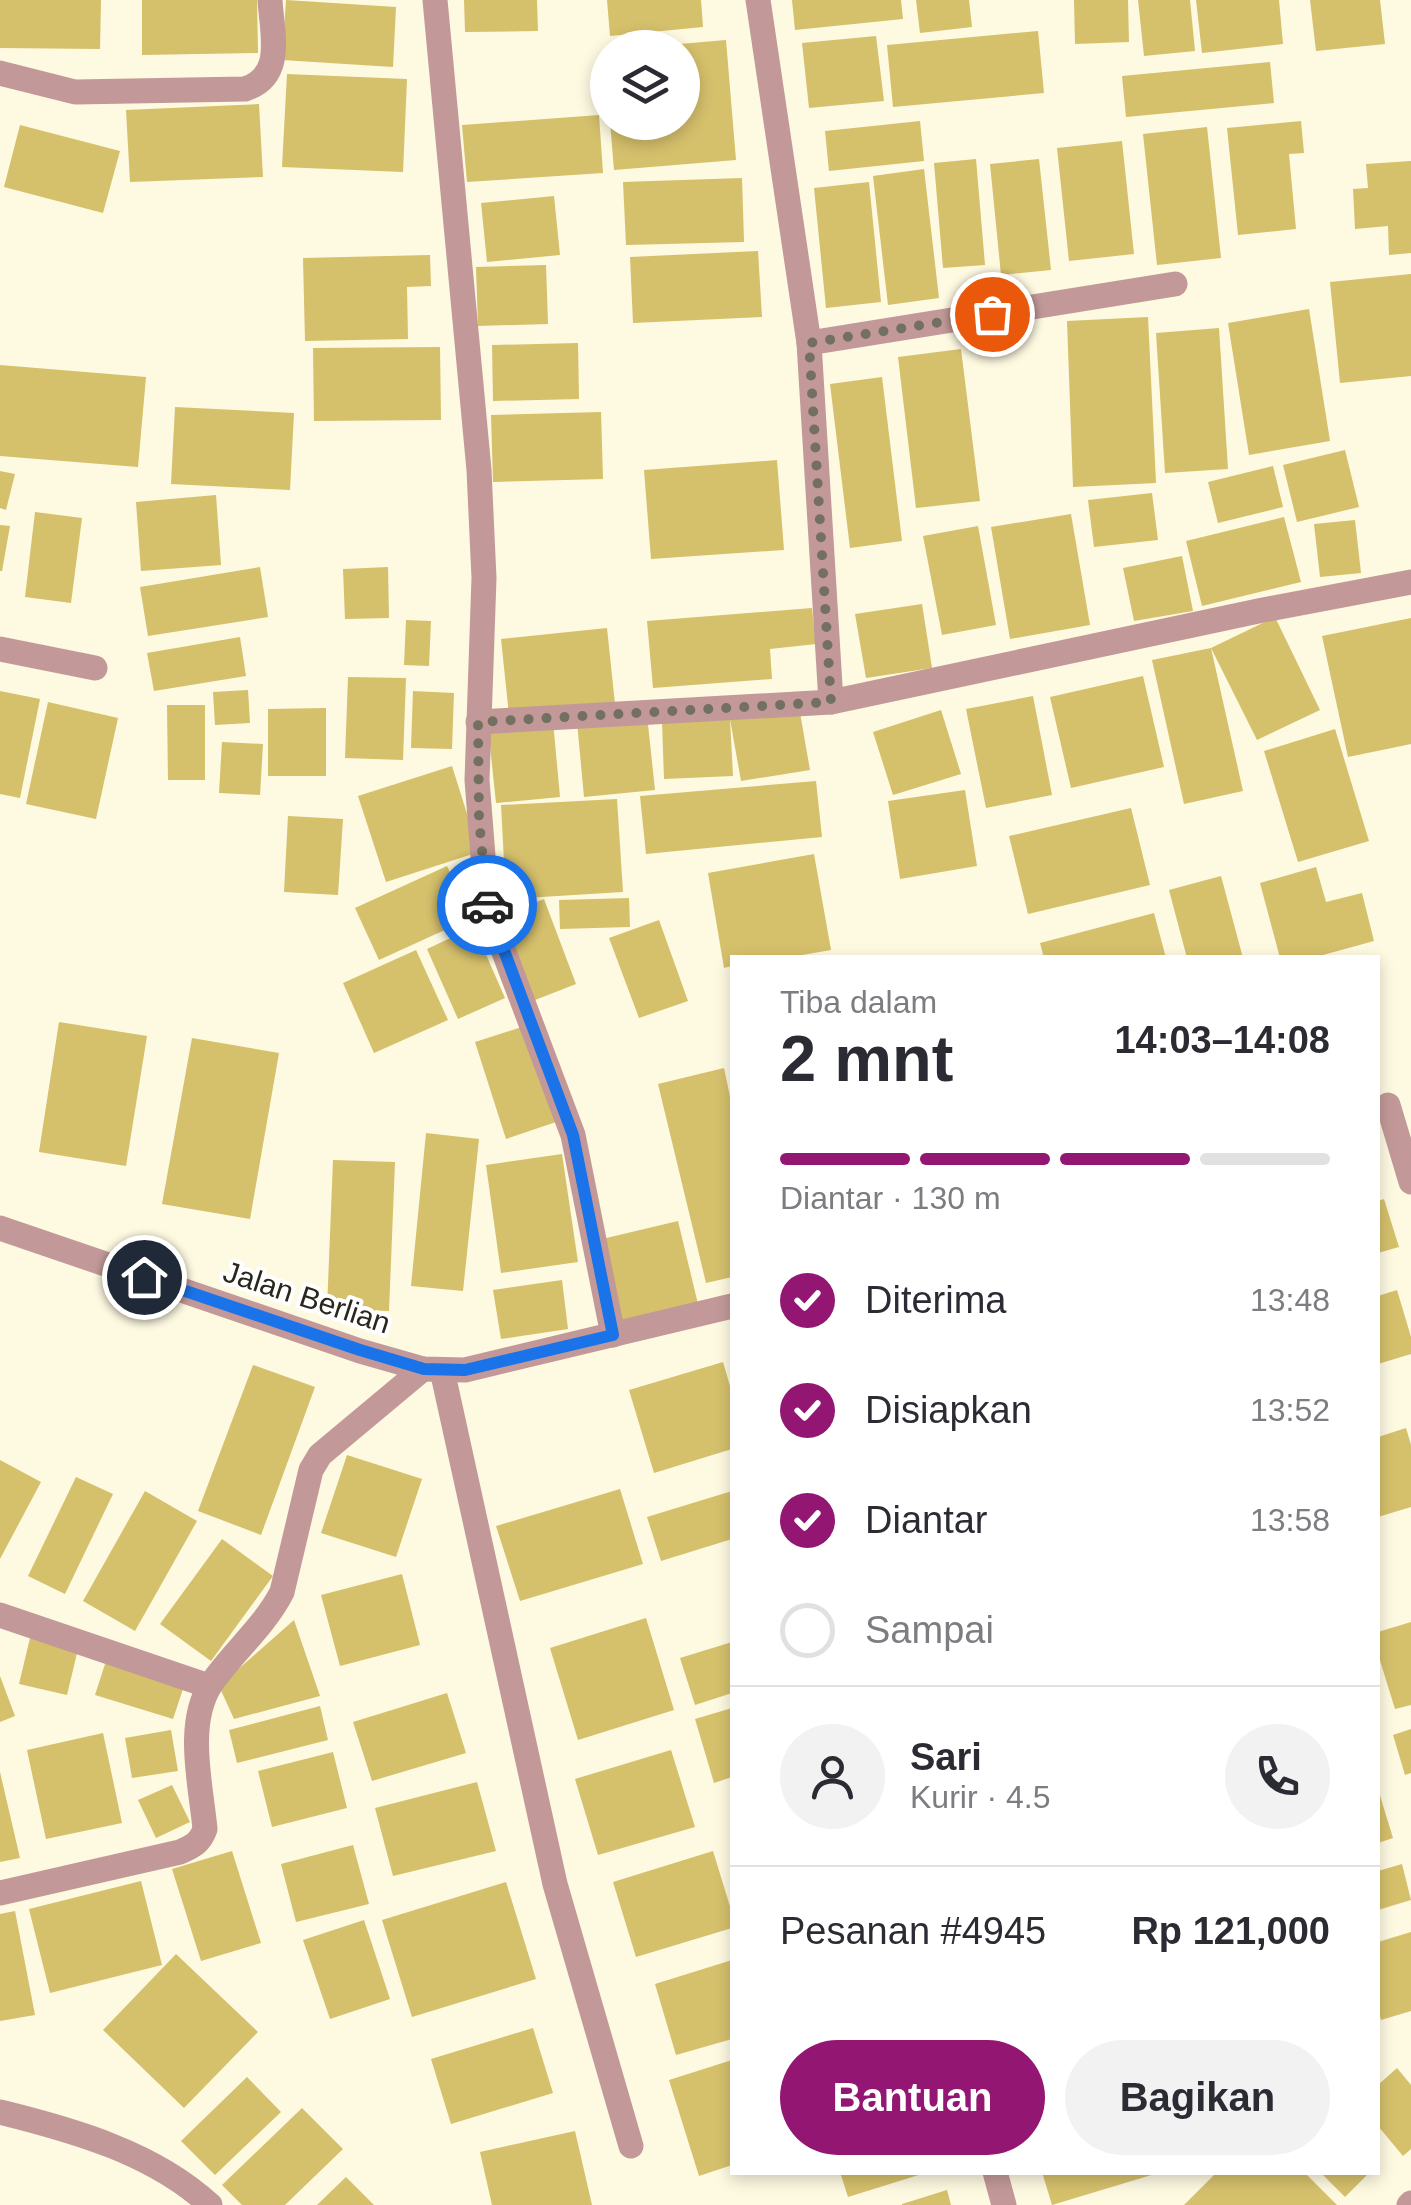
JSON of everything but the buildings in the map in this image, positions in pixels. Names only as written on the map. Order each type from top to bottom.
[{"type":"street","points":[[0,73],[75,92],[245,89],[260,84],[271,71],[270,0]]},
{"type":"street","points":[[435,0],[479,470],[484,578],[478,799],[487,907],[573,1135],[613,1335]]},
{"type":"street","points":[[758,0],[809,343],[831,702]]},
{"type":"street","points":[[809,343],[1176,284]]},
{"type":"street","points":[[478,722],[831,702],[1411,582]]},
{"type":"street","points":[[0,649],[95,668]]},
{"type":"street","points":[[1392,1104],[1411,1182]]},
{"type":"street","name":"Jalan Berlian","points":[[0,1228],[360,1350],[433,1370]]},
{"type":"street","points":[[0,1893],[196,1846],[205,1829],[197,1738],[199,1713],[210,1686],[274,1608],[282,1592],[312,1470],[320,1454],[433,1370],[465,1370],[730,1306]]},
{"type":"street","points":[[433,1370],[555,1884],[631,2146]]},
{"type":"street","points":[[0,1615],[210,1686]]},
{"type":"street","points":[[0,2112],[70,2130],[154,2166],[210,2205]]},
{"type":"street","points":[[996,2175],[1004,2205]]},
{"type":"way so far","points":[[487,905],[477,780],[478,722],[831,702],[809,343],[992,314]]},
{"type":"route","points":[[144,1277],[424,1369],[465,1370],[613,1335],[573,1135],[487,905]]}]
